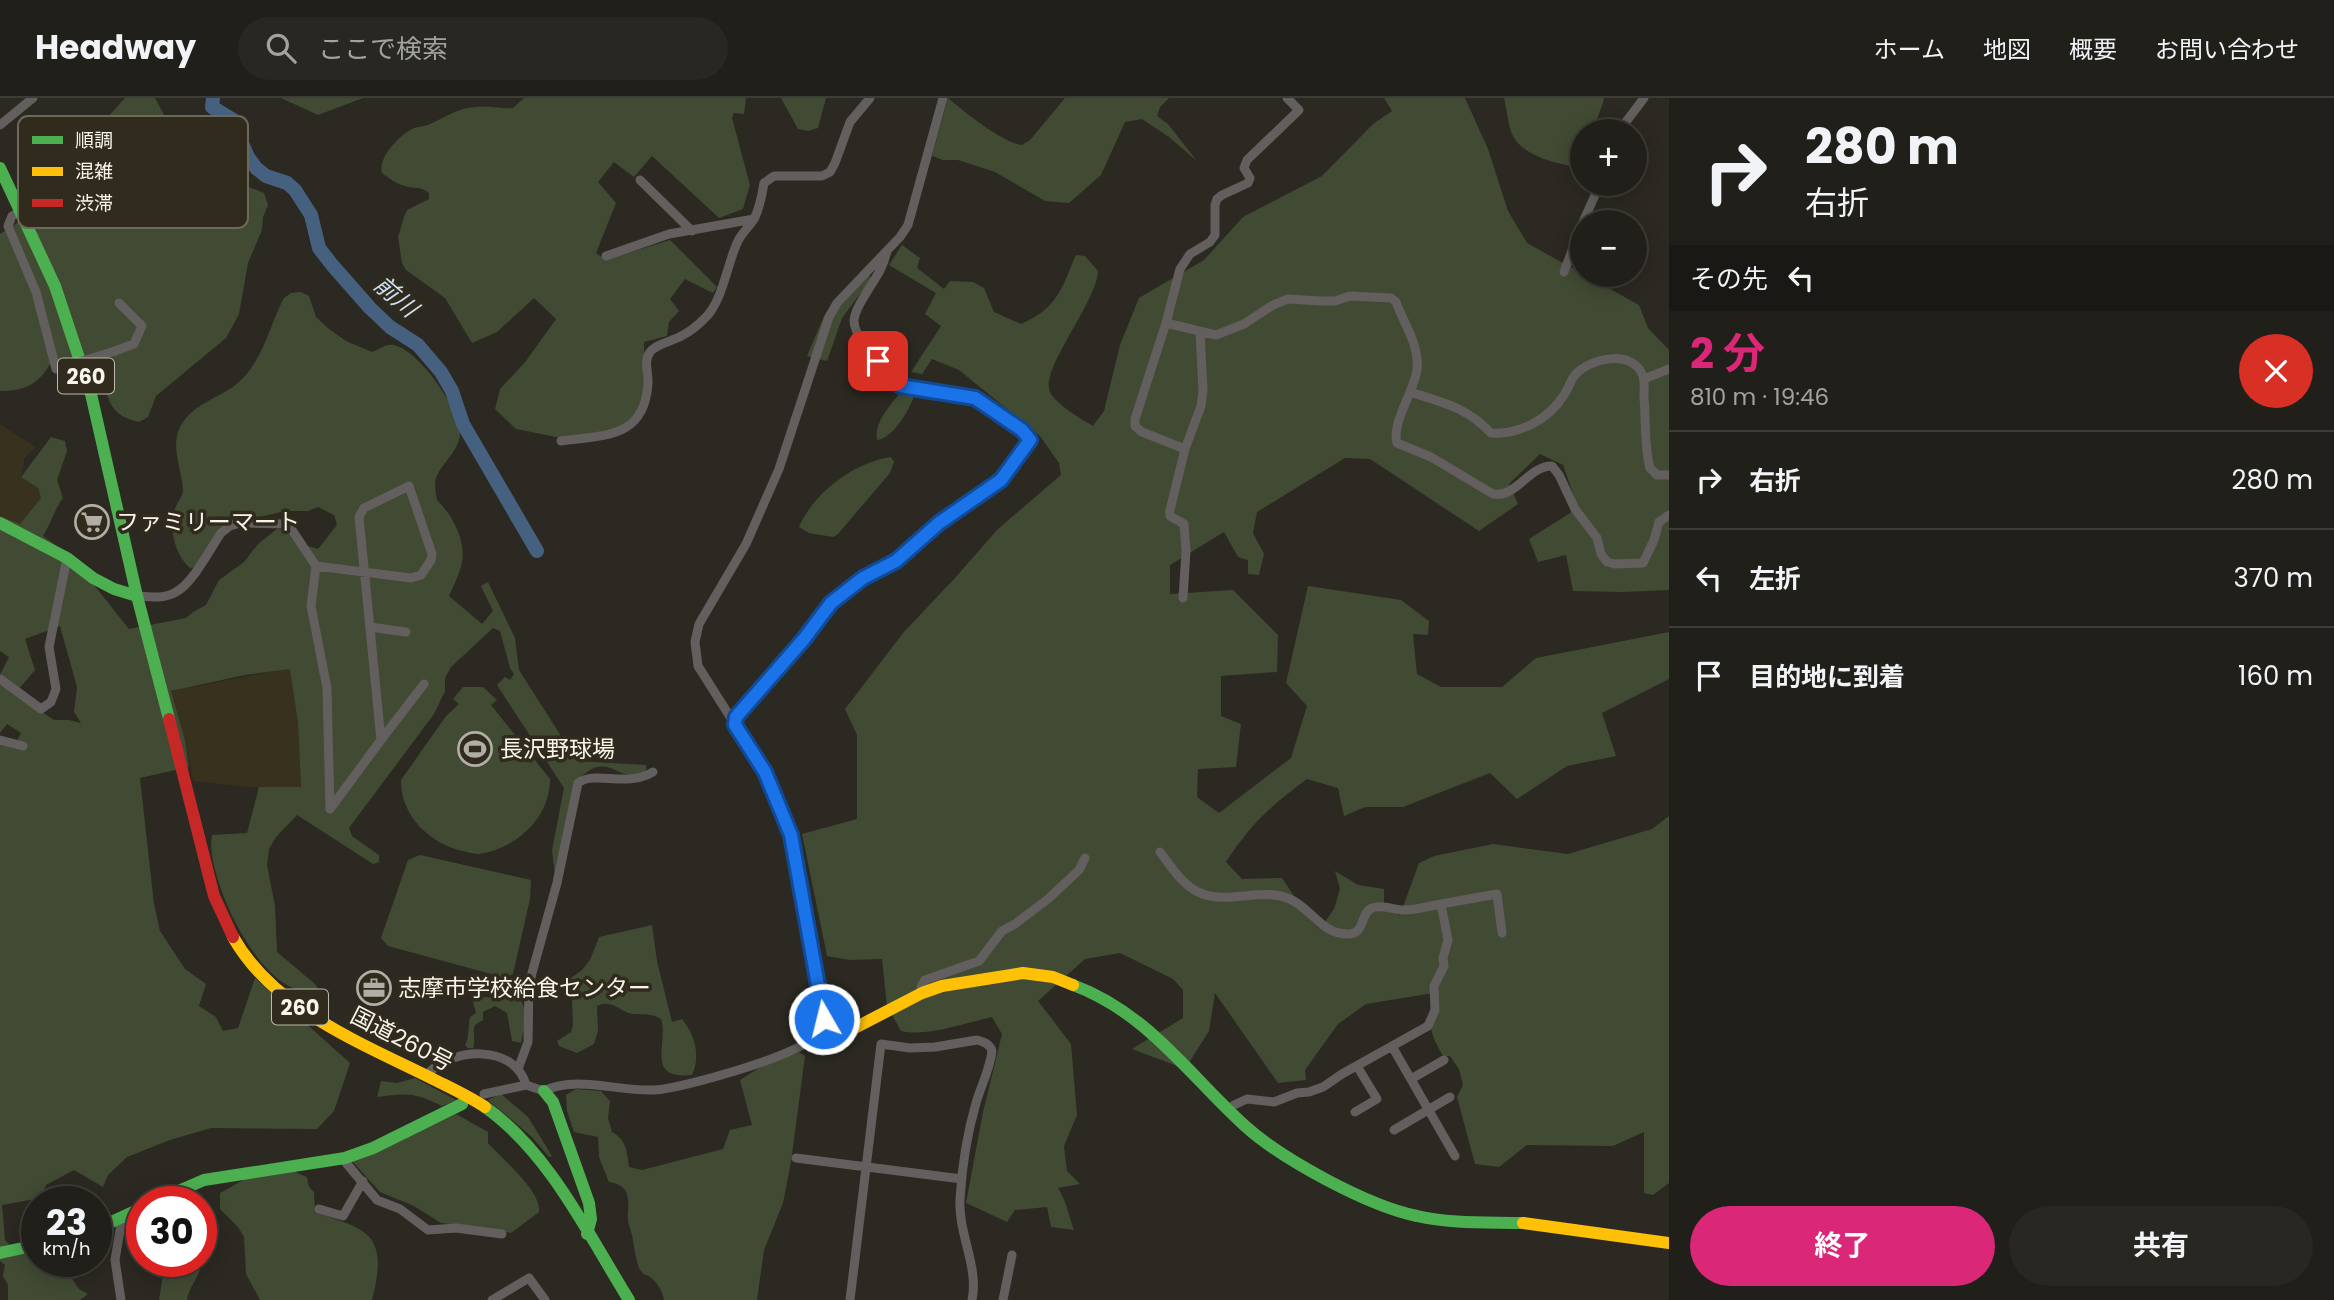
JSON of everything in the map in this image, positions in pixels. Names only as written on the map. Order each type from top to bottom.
[{"type":"main road","name":"260","points":[[0,168],[18,203]]},
{"type":"main road","name":"260","points":[[29,228],[78,348],[104,444],[137,596]]},
{"type":"main road","points":[[0,523],[67,558],[93,578],[114,589],[137,596]]},
{"type":"main road","name":"国道260号","points":[[137,596],[214,896],[223,920],[240,951],[259,974],[288,1000],[321,1021],[481,1104],[505,1121],[529,1145],[550,1173],[629,1300]]},
{"type":"main road","points":[[817,1035],[827,1039],[847,1032],[922,993],[964,981],[1023,973],[1053,977],[1090,991],[1139,1022],[1172,1050],[1229,1110],[1269,1145],[1360,1196],[1414,1216],[1439,1220],[1536,1224],[1669,1243]]},
{"type":"main road","points":[[544,1091],[553,1102],[589,1203],[592,1227],[587,1234]]},
{"type":"main road","points":[[190,1186],[204,1180],[342,1158],[373,1148],[462,1104]]},
{"type":"main road","points":[[112,1222],[126,1216]]},
{"type":"main road","points":[[0,1253],[21,1248]]},
{"type":"street","points":[[0,125],[33,98]]},
{"type":"street","points":[[561,441],[617,433],[633,424],[648,388],[646,365],[650,352],[657,346],[682,337],[708,317],[738,240],[754,219],[764,183],[774,176],[822,176],[830,172],[850,122],[870,98]]},
{"type":"street","points":[[484,1094],[526,1085],[544,1091],[561,1085],[652,1090],[689,1085],[797,1048],[817,1035],[824,1019],[824,1011],[791,835],[765,772],[698,666],[695,642],[699,624],[746,544],[758,518],[792,434],[829,317],[837,303],[900,237],[911,215],[943,98]]},
{"type":"street","points":[[1185,449],[1142,432],[1136,426],[1135,419],[1166,323],[1175,284],[1185,260],[1210,242],[1215,235],[1217,199],[1248,183],[1250,178],[1244,168],[1248,160],[1299,110],[1287,98]]},
{"type":"street","points":[[1628,119],[1644,98]]},
{"type":"street","points":[[640,180],[692,230]]},
{"type":"street","points":[[18,213],[12,216],[8,226],[37,292],[56,369],[134,344],[142,326],[119,303]]},
{"type":"street","points":[[606,256],[669,234],[754,219]]},
{"type":"street","points":[[735,725],[736,717],[804,639],[831,603],[863,578],[896,561],[939,523],[1001,480],[1030,443],[1022,430],[975,398],[900,386],[861,340],[854,319],[883,267],[888,250]]},
{"type":"street","points":[[1564,272],[1570,256]]},
{"type":"street","points":[[1166,323],[1216,335],[1227,332],[1288,299],[1335,301],[1350,296],[1391,298],[1396,302],[1416,350],[1417,369],[1397,427],[1397,443],[1431,457],[1499,495],[1508,493],[1543,466],[1552,466],[1575,509],[1597,538],[1606,562],[1643,563],[1659,522],[1669,515]]},
{"type":"street","points":[[1183,598],[1186,551],[1184,524],[1170,516],[1185,449],[1201,406],[1203,390],[1200,332]]},
{"type":"street","points":[[1410,393],[1457,407],[1471,414],[1491,433],[1504,434],[1517,431],[1554,408],[1576,373],[1593,363],[1624,359],[1634,363],[1644,379],[1648,464],[1657,475],[1669,475]]},
{"type":"street","points":[[1644,379],[1669,369]]},
{"type":"street","points":[[316,566],[366,573],[411,578],[421,575],[430,560],[431,547],[409,486],[360,512],[366,573],[370,627],[381,740]]},
{"type":"street","points":[[137,596],[160,597],[176,592],[189,581],[221,533],[230,526],[240,523],[277,522],[290,527],[316,566],[311,606],[327,688],[330,809],[424,684]]},
{"type":"street","points":[[0,679],[41,709],[51,702],[56,680],[49,647],[67,558]]},
{"type":"street","points":[[370,627],[407,632]]},
{"type":"street","points":[[0,740],[23,746]]},
{"type":"street","points":[[518,1069],[528,1042],[529,986],[557,883],[578,783],[590,778],[632,780],[653,772]]},
{"type":"street","points":[[1160,852],[1197,892],[1221,898],[1264,894],[1290,899],[1324,928],[1335,932],[1354,933],[1360,928],[1368,911],[1374,907],[1411,910],[1497,894],[1503,933]]},
{"type":"street","points":[[922,993],[921,987],[925,981],[979,961],[1002,930],[1015,924],[1048,899],[1079,870],[1085,858]]},
{"type":"street","points":[[1229,1110],[1247,1099],[1272,1103],[1297,1093],[1309,1093],[1428,1026],[1435,1004],[1434,986],[1444,966],[1443,958],[1448,940],[1441,904]]},
{"type":"street","points":[[850,1300],[881,1044],[910,1048],[935,1047],[977,1040],[990,1047],[991,1057],[973,1114],[962,1180],[961,1216],[972,1268],[972,1300]]},
{"type":"street","points":[[1393,1048],[1455,1156]]},
{"type":"street","points":[[426,1076],[440,1062],[481,1054],[502,1059],[518,1069],[524,1076],[526,1085]]},
{"type":"street","points":[[1411,1079],[1444,1059]]},
{"type":"street","points":[[1356,1112],[1377,1100],[1357,1066]]},
{"type":"street","points":[[1394,1130],[1450,1097]]},
{"type":"street","points":[[342,1158],[377,1199],[400,1209],[428,1230],[456,1228],[502,1234]]},
{"type":"street","points":[[796,1158],[962,1180]]},
{"type":"street","points":[[319,1209],[344,1216],[363,1181]]},
{"type":"street","points":[[121,1300],[115,1260],[122,1218]]},
{"type":"street","points":[[1003,1300],[1012,1255]]},
{"type":"street","points":[[497,1299],[529,1278],[545,1300]]},
{"type":"shaded area","points":[[0,424],[36,447],[25,457],[21,477],[38,488],[41,498],[20,524],[0,516]]},
{"type":"shaded area","points":[[290,668],[298,723],[301,787],[248,787],[193,781],[171,691]]},
{"type":"green space","points":[[125,98],[155,98],[164,116],[109,116]]},
{"type":"green space","points":[[281,98],[363,98],[318,115]]},
{"type":"green space","points":[[524,98],[746,98],[744,114],[734,113],[732,118],[750,185],[743,209],[719,218],[652,156],[634,177],[614,162],[598,182],[616,203],[596,253],[606,260],[670,240],[717,287],[713,293],[685,279],[670,299],[679,311],[669,322],[667,336],[644,342],[645,387],[640,408],[631,423],[617,430],[561,438],[516,429],[495,409],[500,389],[526,361],[556,319],[534,298],[497,332],[472,343],[445,298],[406,270],[402,263],[398,237],[404,217],[407,210],[429,199],[429,193],[420,188],[399,184],[382,173],[383,161],[390,149],[410,130],[458,111],[480,107],[513,108]]},
{"type":"green space","points":[[781,98],[826,98],[818,128],[808,131],[798,129]]},
{"type":"green space","points":[[948,98],[994,133],[1022,145],[1030,140],[1065,98],[1169,98],[1160,107],[1157,116],[1168,124],[1197,161],[1142,119],[1125,122],[1101,175],[1069,203],[1045,201],[995,172],[958,160],[943,160],[932,156]]},
{"type":"green space","points":[[1384,98],[1465,98],[1488,149],[1508,211],[1527,243],[1570,267],[1570,287],[1606,287],[1639,305],[1648,328],[1669,350],[1669,590],[1573,591],[1566,555],[1538,562],[1529,539],[1578,508],[1563,465],[1540,454],[1509,484],[1518,504],[1479,531],[1370,459],[1345,458],[1257,512],[1253,533],[1264,554],[1259,575],[1248,574],[1248,560],[1238,557],[1224,532],[1170,565],[1170,594],[1233,590],[1278,635],[1277,672],[1221,676],[1221,716],[1241,724],[1236,767],[1198,769],[1197,797],[1219,813],[1291,758],[1307,706],[1286,683],[1308,586],[1401,600],[1429,621],[1428,635],[1413,634],[1417,674],[1441,687],[1502,687],[1536,658],[1669,632],[1669,679],[1602,713],[1616,756],[1567,766],[1517,799],[1490,773],[1403,807],[1365,807],[1344,816],[1338,788],[1307,779],[1262,816],[1226,862],[1242,879],[1282,878],[1311,921],[1320,929],[1334,909],[1340,889],[1335,871],[1358,885],[1384,889],[1384,906],[1400,915],[1419,863],[1434,856],[1493,844],[1568,854],[1652,829],[1669,816],[1669,1183],[1653,1195],[1644,1193],[1644,1132],[1613,1146],[1527,1145],[1499,1167],[1475,1164],[1457,1097],[1463,1085],[1459,1069],[1450,1056],[1443,1056],[1432,1032],[1430,1019],[1434,993],[1366,1004],[1338,1024],[1305,1070],[1306,1080],[1278,1083],[1215,993],[1209,1031],[1185,1069],[1132,1049],[1183,1018],[1183,990],[1173,979],[1120,953],[1085,959],[1038,1001],[1071,1044],[1077,1115],[1064,1146],[1067,1171],[1080,1184],[1058,1188],[1074,1230],[1051,1227],[1047,1207],[1015,1210],[1007,1222],[966,1203],[983,1112],[1002,1034],[992,1017],[934,1031],[901,1031],[887,1006],[882,959],[850,960],[827,956],[802,834],[857,819],[857,735],[845,709],[903,633],[998,529],[1061,475],[1059,463],[1040,436],[959,370],[932,359],[922,374],[911,372],[941,326],[925,314],[936,293],[889,265],[902,245],[920,258],[917,268],[944,289],[950,281],[973,282],[984,288],[994,312],[1021,324],[1049,306],[1060,290],[1076,255],[1085,256],[1098,271],[1095,284],[1049,381],[1050,392],[1057,401],[1093,426],[1104,411],[1120,345],[1139,298],[1204,260],[1243,217],[1322,176],[1373,124],[1392,111]]},
{"type":"green space","points":[[1504,98],[1604,98],[1597,119],[1570,119],[1570,165],[1534,155],[1518,143],[1511,132]]},
{"type":"green space","points":[[248,187],[264,193],[268,205],[262,230],[248,263],[239,314],[226,338],[156,396],[148,417],[139,422],[117,412],[107,394],[102,377],[50,364],[35,382],[16,390],[0,391],[0,234],[18,223],[18,228],[248,228]]},
{"type":"green space","points":[[862,270],[872,278],[842,318],[827,361],[807,356],[824,316]]},
{"type":"green space","points":[[301,292],[309,296],[316,317],[346,341],[372,352],[388,345],[397,346],[417,359],[436,382],[452,408],[460,431],[458,444],[439,472],[435,483],[437,500],[454,523],[463,551],[460,570],[449,596],[482,624],[493,611],[481,586],[488,582],[515,638],[519,670],[577,761],[646,765],[646,773],[630,775],[603,766],[592,769],[578,779],[555,876],[552,850],[564,788],[497,685],[505,677],[510,680],[514,674],[500,631],[493,628],[451,667],[445,678],[445,691],[434,714],[349,828],[352,836],[379,855],[379,862],[373,864],[297,815],[276,837],[269,849],[267,865],[275,906],[277,952],[318,988],[298,990],[279,979],[260,960],[243,935],[228,907],[212,854],[212,835],[247,833],[259,787],[301,787],[298,723],[290,669],[245,675],[171,691],[185,740],[189,767],[140,778],[154,904],[160,931],[185,969],[206,984],[199,1006],[216,1017],[223,1031],[238,1028],[255,978],[350,1063],[334,1111],[317,1129],[211,1128],[127,1157],[108,1175],[103,1186],[74,1170],[46,1186],[21,1186],[21,1202],[2,1205],[5,1240],[16,1252],[21,1252],[21,1277],[71,1277],[79,1289],[88,1294],[80,1300],[8,1300],[8,1285],[3,1276],[5,1265],[0,1261],[0,744],[14,746],[21,733],[7,724],[0,733],[0,684],[54,720],[81,723],[74,712],[77,687],[60,626],[25,639],[35,670],[18,690],[0,675],[9,657],[0,651],[0,516],[20,524],[41,498],[38,488],[21,477],[51,437],[65,441],[67,451],[57,480],[63,498],[43,536],[71,556],[129,629],[186,618],[206,605],[219,580],[244,562],[258,544],[277,529],[288,530],[297,543],[318,549],[337,525],[334,515],[318,507],[308,511],[285,511],[227,525],[197,567],[190,568],[180,556],[173,532],[173,516],[183,490],[176,446],[178,432],[197,408],[231,388],[247,373],[260,353],[284,298],[291,293]]},
{"type":"green space","points":[[903,389],[915,393],[910,407],[895,429],[877,440],[881,419]]},
{"type":"green space","points":[[891,457],[894,462],[890,473],[838,534],[833,537],[809,533],[799,527],[814,502],[837,481],[863,465]]},
{"type":"green space","name":"長沢野球場","points":[[463,687],[483,687],[497,700],[491,705],[550,779],[544,806],[529,829],[506,845],[479,854],[451,847],[429,835],[411,816],[402,793],[401,780],[446,716],[459,704],[453,699]]},
{"type":"green space","points":[[420,855],[531,880],[530,899],[513,974],[506,978],[388,946],[381,938],[408,860]]},
{"type":"green space","points":[[652,925],[657,961],[672,1022],[682,1019],[695,1046],[696,1060],[692,1075],[677,1075],[668,1072],[663,1066],[661,1019],[629,1013],[612,1005],[597,1006],[598,1031],[594,1044],[577,1053],[559,1046],[557,1041],[571,1032],[573,1025],[571,978],[590,960],[599,937]]},
{"type":"green space","points":[[482,997],[519,999],[525,1015],[521,1043],[512,1041],[507,1013],[495,1006],[483,1012],[483,1020],[475,1025],[473,1048],[465,1045],[470,1017],[476,1013],[473,1002]]},
{"type":"green space","points":[[799,1052],[805,1056],[791,1162],[783,1203],[764,1250],[757,1300],[664,1300],[657,1284],[639,1268],[628,1222],[626,1193],[621,1186],[609,1182],[599,1157],[598,1137],[574,1132],[567,1111],[566,1095],[576,1089],[601,1091],[610,1101],[608,1118],[612,1132],[625,1146],[629,1167],[642,1170],[723,1149],[730,1130],[752,1125],[740,1080],[759,1068]]},
{"type":"green space","points":[[415,1078],[456,1100],[442,1106],[410,1095],[377,1097],[381,1081],[397,1083]]},
{"type":"green space","points":[[501,1094],[528,1117],[552,1156],[549,1157],[532,1137],[488,1100]]},
{"type":"green space","points":[[456,1114],[488,1132],[488,1143],[520,1175],[534,1194],[539,1212],[511,1233],[441,1223],[414,1206],[380,1192],[351,1160],[375,1152]]},
{"type":"green space","points":[[295,1172],[307,1177],[309,1187],[314,1192],[315,1211],[353,1226],[371,1240],[378,1265],[372,1300],[260,1300],[246,1274],[244,1237],[220,1209],[220,1193],[247,1178]]},
{"type":"green space","points":[[163,1277],[196,1277],[187,1300],[159,1300]]},
{"type":"waterway","name":"前川","points":[[213,98],[212,107],[227,116]]},
{"type":"waterway","name":"前川","points":[[248,157],[266,176],[287,183],[295,190],[311,215],[319,248],[333,266],[370,308],[390,327],[418,345],[441,372],[452,391],[463,424],[537,551]]},
{"type":"traffic: fast","points":[[0,168],[18,207]]},
{"type":"traffic: fast","points":[[28,228],[55,286],[91,394],[137,596],[169,719]]},
{"type":"traffic: fast","points":[[0,523],[67,558],[93,578],[114,589],[137,596]]},
{"type":"traffic: fast","points":[[1073,985],[1100,997],[1145,1028],[1244,1125],[1280,1152],[1326,1180],[1397,1211],[1430,1219],[1523,1223]]},
{"type":"traffic: fast","points":[[544,1091],[553,1102],[589,1203],[591,1219],[587,1234]]},
{"type":"traffic: fast","points":[[190,1186],[204,1180],[345,1158],[373,1148],[462,1104]]},
{"type":"traffic: fast","points":[[485,1107],[508,1126],[548,1170],[629,1300]]},
{"type":"traffic: fast","points":[[112,1222],[126,1215]]},
{"type":"traffic: fast","points":[[0,1253],[21,1248]]},
{"type":"traffic: slow","points":[[233,937],[251,963],[272,986],[323,1023],[485,1107]]},
{"type":"traffic: slow","points":[[817,1035],[827,1039],[847,1032],[922,993],[942,986],[1023,973],[1053,977],[1073,985]]},
{"type":"traffic: slow","points":[[1523,1223],[1669,1243]]},
{"type":"traffic: jam","points":[[169,719],[214,896],[233,937]]},
{"type":"place","name":"ファミリーマート","points":[[92,522]]},
{"type":"place","name":"長沢野球場","points":[[475,749]]},
{"type":"place","name":"志摩市学校給食センター","points":[[374,988]]},
{"type":"route","points":[[824,1019],[791,835],[765,772],[735,725],[736,717],[804,639],[831,603],[863,578],[896,561],[939,523],[1001,480],[1030,443],[1022,430],[992,407],[966,395],[900,386],[878,361]]}]
